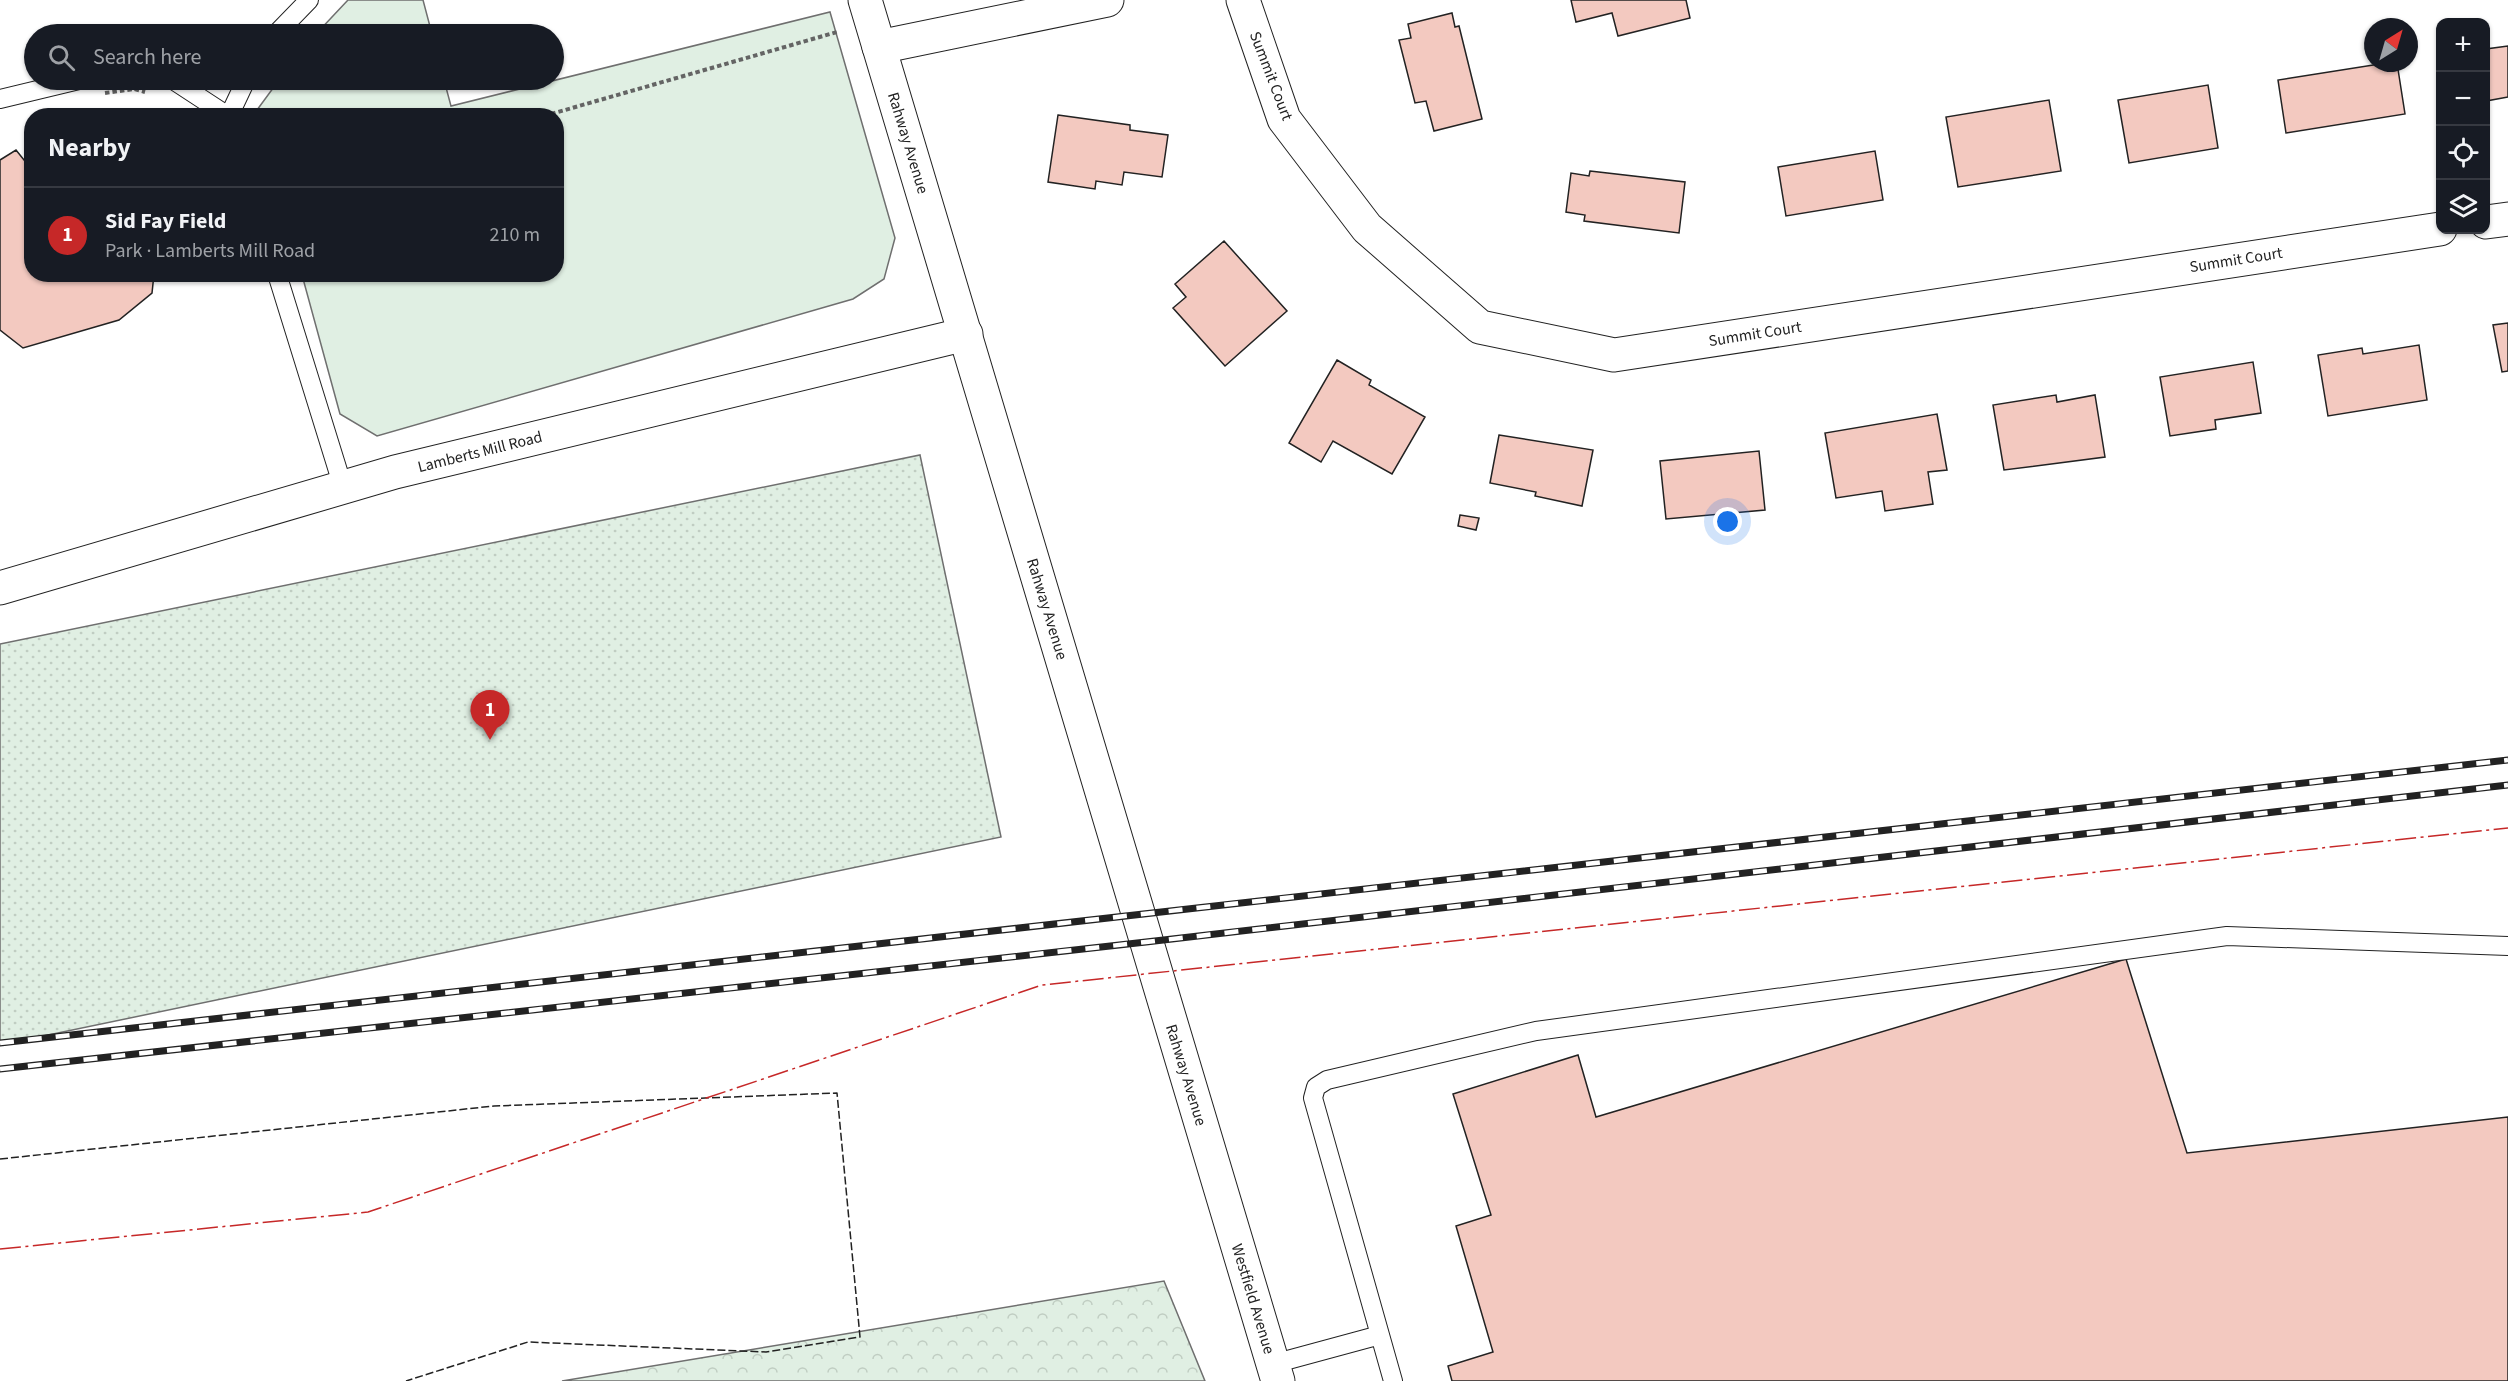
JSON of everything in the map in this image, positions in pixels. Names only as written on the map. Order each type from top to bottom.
[{"type":"street","points":[[872,23],[1107,0]]},
{"type":"street","name":"Summit Court","points":[[1243,0],[1284,119],[1367,228],[1480,327],[1614,355],[2436,230]]},
{"type":"street","name":"Rahway Avenue","points":[[872,23],[1228,1218]]},
{"type":"street","points":[[2490,221],[2508,219]]},
{"type":"street","name":"Lamberts Mill Road","points":[[0,588],[395,472],[966,334]]},
{"type":"street","name":"Westfield Avenue","points":[[1228,1218],[1276,1373]]},
{"type":"lane","points":[[286,24],[309,0]]},
{"type":"lane","points":[[0,99],[37,90]]},
{"type":"lane","points":[[188,90],[216,108]]},
{"type":"lane","points":[[232,108],[241,90]]},
{"type":"lane","points":[[280,282],[343,487]]},
{"type":"lane","points":[[1393,1381],[1313,1098],[1316,1087],[1328,1080],[1536,1031],[2227,936],[2508,946]]},
{"type":"lane","points":[[1276,1373],[1380,1335]]},
{"type":"path","points":[[564,110],[872,23]]},
{"type":"green space","points":[[348,0],[423,0],[429,24],[325,24]]},
{"type":"green space","points":[[830,12],[895,238],[884,279],[853,299],[377,436],[340,414],[304,282],[564,282],[564,108],[258,108],[272,90],[447,90],[451,106],[516,90],[564,90],[564,78]]},
{"type":"green space","points":[[920,455],[1001,837],[0,1045],[0,644]]},
{"type":"green space","points":[[1164,1281],[1205,1381],[562,1381]]},
{"type":"building","points":[[1571,0],[1686,0],[1690,18],[1618,36],[1612,13],[1576,22]]},
{"type":"building","points":[[1452,13],[1455,27],[1459,26],[1482,119],[1434,131],[1426,101],[1415,103],[1399,40],[1411,38],[1408,24]]},
{"type":"building","points":[[2508,46],[2508,97],[2490,100],[2490,72],[2490,48]]},
{"type":"building","points":[[2364,66],[2364,72],[2398,72],[2405,114],[2286,133],[2278,80]]},
{"type":"building","points":[[2208,85],[2218,148],[2129,163],[2118,100]]},
{"type":"building","points":[[2049,100],[2061,171],[1958,187],[1946,117]]},
{"type":"building","points":[[1058,115],[1130,125],[1130,130],[1168,135],[1162,177],[1124,172],[1122,185],[1096,181],[1095,189],[1048,182]]},
{"type":"building","points":[[16,150],[24,160],[24,282],[153,282],[152,293],[119,320],[23,348],[0,330],[0,160]]},
{"type":"building","points":[[1875,151],[1883,200],[1786,216],[1778,167]]},
{"type":"building","points":[[1590,171],[1685,182],[1679,233],[1584,221],[1585,215],[1566,212],[1571,173],[1589,176]]},
{"type":"building","points":[[1224,241],[1287,311],[1225,366],[1173,308],[1186,297],[1175,284]]},
{"type":"building","points":[[2508,323],[2508,371],[2502,372],[2493,325]]},
{"type":"building","points":[[2419,345],[2427,400],[2328,416],[2318,355],[2362,348],[2363,354]]},
{"type":"building","points":[[1337,360],[1371,380],[1369,385],[1425,417],[1392,474],[1333,441],[1321,462],[1289,443]]},
{"type":"building","points":[[2253,362],[2261,413],[2215,420],[2216,429],[2170,436],[2160,377]]},
{"type":"building","points":[[2056,395],[2057,402],[2095,395],[2105,457],[2004,470],[1993,405]]},
{"type":"building","points":[[1937,414],[1947,470],[1928,472],[1933,504],[1885,511],[1882,491],[1836,498],[1825,433]]},
{"type":"building","points":[[1499,435],[1593,450],[1582,506],[1535,496],[1536,492],[1490,483]]},
{"type":"building","points":[[1759,451],[1765,510],[1666,519],[1660,461]]},
{"type":"building","points":[[1460,515],[1479,518],[1476,530],[1458,526]]},
{"type":"building","points":[[2126,959],[2187,1153],[2508,1117],[2508,1381],[1452,1381],[1448,1366],[1493,1352],[1456,1226],[1491,1215],[1453,1094],[1578,1055],[1596,1117]]},
{"type":"railway","points":[[0,1043],[2508,760]]},
{"type":"railway","points":[[0,1069],[1146,942],[2508,785]]},
{"type":"fence","points":[[0,1159],[494,1106],[837,1093],[860,1337],[766,1352],[528,1342],[406,1381]]},
{"type":"power","points":[[0,1249],[368,1212],[1042,985],[2508,828]]},
{"type":"place","name":"Sid Fay Field","points":[[490,740]]}]
